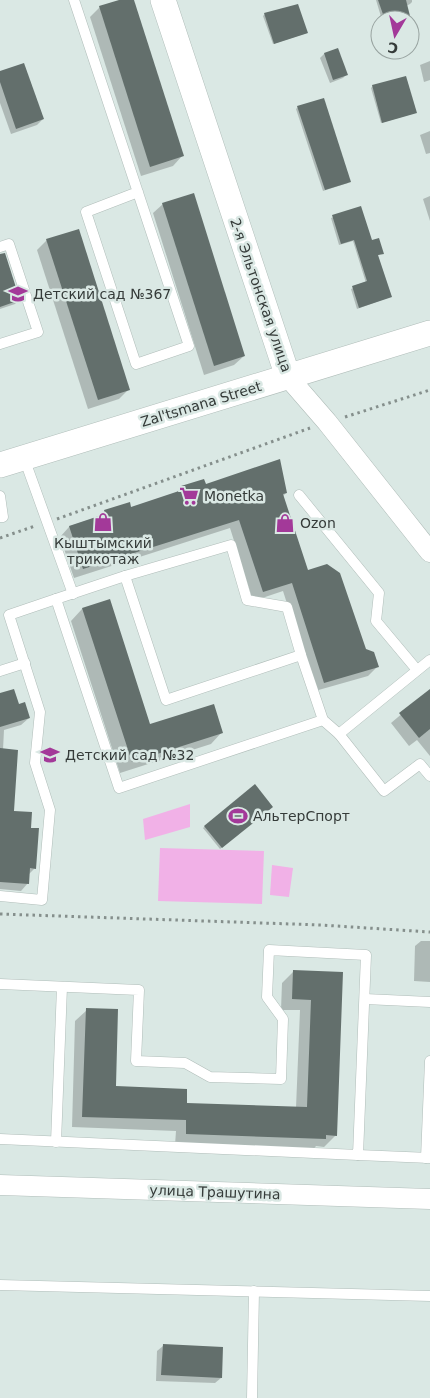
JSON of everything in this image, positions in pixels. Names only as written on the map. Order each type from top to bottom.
[{"type":"street","name":"2-я Эльтонская улица","points":[[163,0],[288,377],[327,422],[430,552]]},
{"type":"street","name":"Zal'tsmana Street","points":[[0,465],[430,333]]},
{"type":"street","name":"улица Трашутина","points":[[0,1185],[430,1199]]},
{"type":"lane","points":[[74,0],[138,192],[189,346],[136,364],[86,212],[138,192]]},
{"type":"lane","points":[[0,247],[9,244],[38,332],[0,344]]},
{"type":"lane","points":[[24,458],[72,594]]},
{"type":"lane","points":[[0,496],[3,517],[0,518]]},
{"type":"lane","points":[[300,496],[379,593],[376,621],[417,670]]},
{"type":"lane","points":[[0,896],[42,900],[50,810],[35,763],[40,712],[9,615],[125,576],[230,545],[247,600],[287,607],[323,720],[339,734],[384,791],[420,764],[430,776]]},
{"type":"lane","points":[[125,576],[166,700],[301,655]]},
{"type":"lane","points":[[56,599],[120,788],[323,720]]},
{"type":"lane","points":[[339,734],[430,660]]},
{"type":"lane","points":[[0,671],[25,663]]},
{"type":"lane","points":[[0,984],[139,990],[136,1061],[185,1063],[210,1077],[281,1079],[283,1019],[268,997],[270,950],[366,954],[358,1155]]},
{"type":"lane","points":[[56,1142],[62,987]]},
{"type":"lane","points":[[365,999],[430,1002]]},
{"type":"lane","points":[[0,1139],[428,1158],[430,1061]]},
{"type":"lane","points":[[0,1285],[430,1296]]},
{"type":"lane","points":[[252,1398],[254,1291]]},
{"type":"path","points":[[0,538],[327,422],[430,390]]},
{"type":"path","points":[[0,914],[321,925],[430,932]]},
{"type":"shaded area","points":[[190,804],[190,827],[145,840],[143,819]]},
{"type":"shaded area","points":[[160,848],[264,851],[262,904],[158,901]]},
{"type":"shaded area","points":[[272,865],[293,868],[289,897],[270,895]]},
{"type":"building","points":[[119,0],[134,0],[184,156],[150,167],[99,6]]},
{"type":"building","points":[[378,0],[406,0],[408,10],[382,10]]},
{"type":"building","points":[[298,4],[308,33],[274,44],[264,13]]},
{"type":"building","points":[[338,48],[348,75],[333,80],[324,53]]},
{"type":"building","points":[[24,63],[44,119],[16,129],[0,82],[0,71]]},
{"type":"building","points":[[406,76],[417,113],[382,123],[372,85]]},
{"type":"building","points":[[324,98],[351,182],[325,190],[297,106]]},
{"type":"building","points":[[194,193],[245,356],[214,366],[162,203]]},
{"type":"building","points":[[361,206],[372,240],[379,238],[384,254],[378,255],[392,297],[359,308],[352,286],[367,281],[354,240],[341,244],[332,215]]},
{"type":"building","points":[[79,229],[130,390],[98,400],[46,239]]},
{"type":"building","points":[[5,253],[20,300],[0,307],[0,254]]},
{"type":"building","points":[[280,459],[287,493],[283,494],[308,570],[327,564],[340,573],[366,649],[374,652],[379,667],[324,683],[292,583],[263,592],[239,520],[83,569],[69,526],[105,514],[104,510],[130,502],[131,507],[182,490],[181,486],[204,479],[206,484]]},
{"type":"building","points":[[110,599],[150,724],[214,704],[223,733],[132,762],[82,608]]},
{"type":"building","points":[[14,689],[19,704],[25,702],[30,718],[0,727],[0,693]]},
{"type":"building","points":[[430,689],[430,729],[419,738],[399,713]]},
{"type":"building","points":[[0,748],[18,750],[14,811],[32,812],[31,828],[39,828],[36,869],[30,868],[29,884],[0,882]]},
{"type":"building","name":"АльтерСпорт","points":[[255,784],[273,807],[222,848],[204,826]]},
{"type":"building","points":[[293,970],[343,972],[337,1136],[326,1135],[326,1139],[186,1134],[186,1120],[82,1117],[86,1008],[118,1009],[116,1086],[187,1089],[187,1103],[307,1107],[311,1000],[292,999]]},
{"type":"building","points":[[163,1344],[223,1347],[222,1378],[161,1375]]},
{"type":"place","name":"Детский сад №367","points":[[18,294]]},
{"type":"place","name":"Monetka","points":[[189,496]]},
{"type":"place","name":"Кыштымский трикотаж","points":[[103,522]]},
{"type":"place","name":"Ozon","points":[[285,523]]},
{"type":"place","name":"Детский сад №32","points":[[50,755]]},
{"type":"place","name":"АльтерСпорт","points":[[238,816]]}]
